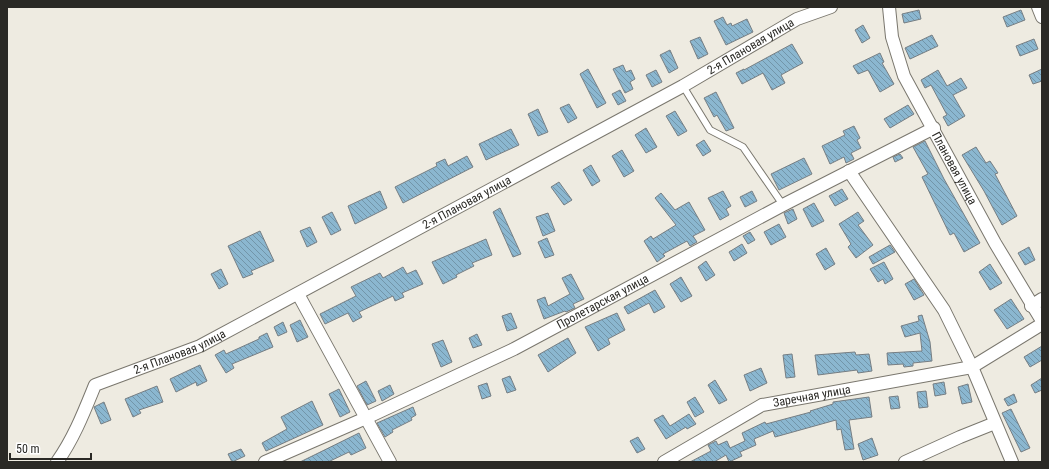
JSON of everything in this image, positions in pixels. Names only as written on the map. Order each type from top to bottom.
[{"type":"street","name":"2-я Плановая улица","points":[[57,462],[68,446],[77,428],[95,385],[200,346],[683,86],[797,19],[831,7]]},
{"type":"street","name":"Плановая улица","points":[[889,7],[892,37],[904,76],[934,128],[995,243],[1042,323]]},
{"type":"street","points":[[1038,7],[1042,17]]},
{"type":"street","name":"Пролетарская улица","points":[[265,462],[366,418],[514,349],[783,205],[934,128]]},
{"type":"street","points":[[848,171],[944,310],[972,367],[1012,462]]},
{"type":"street","points":[[298,294],[390,462]]},
{"type":"street","points":[[1031,306],[1042,299]]},
{"type":"street","name":"Заречная улица","points":[[664,462],[762,406],[972,367],[1042,323]]},
{"type":"street","points":[[905,462],[960,437],[996,423]]},
{"type":"lane","points":[[683,86],[710,130],[743,147],[783,205]]},
{"type":"building","points":[[919,10],[921,19],[904,23],[902,14]]},
{"type":"building","points":[[1021,10],[1025,20],[1007,27],[1003,17]]},
{"type":"building","points":[[723,17],[727,25],[731,23],[732,26],[747,19],[753,32],[726,45],[714,21]]},
{"type":"building","points":[[863,25],[870,38],[862,43],[855,30]]},
{"type":"building","points":[[932,35],[938,46],[910,59],[905,48]]},
{"type":"building","points":[[700,37],[708,54],[698,59],[690,41]]},
{"type":"building","points":[[1034,39],[1038,49],[1020,56],[1016,46]]},
{"type":"building","points":[[792,44],[803,63],[781,75],[785,83],[772,90],[763,73],[742,84],[736,73]]},
{"type":"building","points":[[670,50],[678,68],[669,73],[660,55]]},
{"type":"building","points":[[880,53],[884,62],[882,63],[894,84],[880,92],[868,70],[858,74],[853,66]]},
{"type":"building","points":[[623,65],[626,72],[631,70],[635,79],[630,82],[633,89],[625,93],[613,69]]},
{"type":"building","points":[[588,69],[606,103],[597,108],[580,74]]},
{"type":"building","points":[[1042,69],[1042,81],[1033,84],[1029,75]]},
{"type":"building","points":[[656,70],[662,82],[652,87],[646,75]]},
{"type":"building","points":[[938,70],[947,86],[961,78],[967,88],[953,95],[965,116],[948,126],[943,117],[947,115],[931,85],[925,88],[921,80]]},
{"type":"building","points":[[620,90],[626,101],[618,105],[612,94]]},
{"type":"building","points":[[716,92],[734,128],[726,131],[717,115],[714,117],[704,98]]},
{"type":"building","points":[[569,104],[577,118],[568,123],[560,108]]},
{"type":"building","points":[[908,105],[914,114],[890,128],[884,119]]},
{"type":"building","points":[[538,109],[548,132],[538,136],[528,114]]},
{"type":"building","points":[[675,111],[687,131],[678,136],[666,116]]},
{"type":"building","points":[[854,126],[860,138],[857,140],[861,148],[851,153],[854,159],[846,163],[844,157],[830,164],[822,146],[845,135],[843,131]]},
{"type":"building","points":[[646,128],[657,147],[646,153],[635,135]]},
{"type":"building","points":[[511,129],[519,145],[486,160],[479,144]]},
{"type":"building","points":[[704,140],[711,151],[703,156],[696,145]]},
{"type":"building","points":[[925,141],[944,179],[980,243],[964,252],[954,233],[950,235],[922,177],[928,174],[913,147]]},
{"type":"building","points":[[976,147],[986,163],[990,161],[998,173],[995,174],[1017,216],[1002,225],[984,191],[962,155]]},
{"type":"building","points":[[622,150],[634,171],[624,177],[612,156]]},
{"type":"building","points":[[900,154],[903,158],[895,162],[893,157]]},
{"type":"building","points":[[467,156],[473,167],[403,203],[395,187],[437,166],[436,163],[445,159],[448,166]]},
{"type":"building","points":[[804,158],[812,174],[779,190],[771,174]]},
{"type":"building","points":[[591,165],[600,181],[592,186],[583,170]]},
{"type":"building","points":[[559,182],[572,200],[564,205],[551,187]]},
{"type":"building","points":[[842,189],[848,199],[835,206],[829,196]]},
{"type":"building","points":[[380,191],[387,208],[355,224],[348,206]]},
{"type":"building","points":[[723,191],[731,206],[726,209],[729,215],[720,220],[708,198]]},
{"type":"building","points":[[752,191],[757,201],[745,207],[740,197]]},
{"type":"building","points":[[661,193],[675,210],[689,202],[705,230],[693,236],[697,242],[690,246],[687,241],[663,254],[665,256],[657,262],[644,241],[651,236],[653,239],[676,225],[655,198]]},
{"type":"building","points":[[814,203],[824,221],[812,227],[803,209]]},
{"type":"building","points":[[500,208],[521,254],[513,257],[493,212]]},
{"type":"building","points":[[793,209],[797,219],[788,224],[784,213]]},
{"type":"building","points":[[332,212],[341,230],[331,235],[322,217]]},
{"type":"building","points":[[858,212],[864,221],[858,225],[873,245],[856,258],[848,247],[851,244],[839,224]]},
{"type":"building","points":[[548,213],[555,231],[543,236],[536,217]]},
{"type":"building","points":[[779,224],[786,237],[771,245],[764,232]]},
{"type":"building","points":[[310,227],[317,242],[307,247],[300,231]]},
{"type":"building","points":[[260,231],[274,261],[251,271],[253,274],[243,278],[228,246]]},
{"type":"building","points":[[750,232],[755,240],[748,244],[743,236]]},
{"type":"building","points":[[547,238],[554,255],[545,258],[538,242]]},
{"type":"building","points":[[486,239],[492,255],[472,263],[474,266],[456,275],[457,277],[443,284],[432,262]]},
{"type":"building","points":[[742,244],[747,253],[734,261],[729,252]]},
{"type":"building","points":[[890,245],[895,252],[873,264],[869,257]]},
{"type":"building","points":[[1029,247],[1035,260],[1025,265],[1018,253]]},
{"type":"building","points":[[826,248],[835,264],[825,270],[816,254]]},
{"type":"building","points":[[706,261],[715,275],[706,281],[698,267]]},
{"type":"building","points":[[884,262],[893,279],[885,284],[883,279],[878,282],[870,269]]},
{"type":"building","points":[[990,264],[1002,283],[990,290],[979,272]]},
{"type":"building","points":[[403,267],[407,274],[416,270],[423,284],[402,293],[404,297],[395,301],[393,296],[359,312],[362,317],[353,322],[348,313],[325,324],[320,314],[356,296],[351,287],[380,273],[383,278]]},
{"type":"building","points":[[221,269],[228,284],[219,289],[211,274]]},
{"type":"building","points":[[571,274],[584,299],[573,304],[575,308],[544,319],[537,300],[545,297],[548,306],[570,294],[562,278]]},
{"type":"building","points":[[681,277],[692,296],[681,302],[670,284]]},
{"type":"building","points":[[914,279],[924,295],[914,300],[905,284]]},
{"type":"building","points":[[655,290],[665,307],[654,313],[649,303],[628,314],[624,307]]},
{"type":"building","points":[[1011,299],[1024,319],[1007,329],[994,310]]},
{"type":"building","points":[[511,313],[517,328],[507,331],[502,316]]},
{"type":"building","points":[[617,313],[625,330],[608,339],[610,344],[598,351],[585,327]]},
{"type":"building","points":[[922,315],[930,342],[932,361],[913,363],[913,366],[904,367],[903,364],[888,365],[887,353],[922,351],[920,333],[905,337],[901,326],[919,321],[918,316]]},
{"type":"building","points":[[300,320],[308,337],[297,342],[290,325]]},
{"type":"building","points":[[283,322],[287,332],[278,336],[274,327]]},
{"type":"building","points":[[267,333],[273,347],[232,364],[234,368],[226,373],[215,355],[224,350],[226,354],[259,339],[259,337]]},
{"type":"building","points":[[477,334],[482,345],[473,348],[469,338]]},
{"type":"building","points":[[568,338],[576,353],[548,372],[538,355]]},
{"type":"building","points":[[443,340],[452,362],[441,367],[432,344]]},
{"type":"building","points":[[1042,346],[1042,360],[1030,367],[1024,357]]},
{"type":"building","points":[[855,352],[856,355],[869,354],[872,371],[858,373],[857,370],[818,375],[815,355]]},
{"type":"building","points":[[792,354],[795,377],[786,378],[783,355]]},
{"type":"building","points":[[200,365],[207,381],[197,386],[196,382],[176,392],[170,379]]},
{"type":"building","points":[[761,368],[767,383],[750,391],[744,375]]},
{"type":"building","points":[[510,376],[516,390],[507,393],[502,379]]},
{"type":"building","points":[[1042,378],[1042,390],[1035,393],[1031,385]]},
{"type":"building","points":[[715,380],[727,400],[719,404],[708,385]]},
{"type":"building","points":[[366,381],[376,401],[367,405],[357,386]]},
{"type":"building","points":[[944,382],[946,394],[935,396],[933,384]]},
{"type":"building","points":[[487,383],[491,396],[482,399],[478,386]]},
{"type":"building","points":[[968,384],[972,402],[962,404],[958,387]]},
{"type":"building","points":[[390,385],[394,394],[382,401],[378,391]]},
{"type":"building","points":[[157,386],[163,402],[139,410],[141,413],[133,417],[125,399]]},
{"type":"building","points":[[339,389],[350,412],[340,417],[329,394]]},
{"type":"building","points":[[926,391],[928,407],[919,408],[917,392]]},
{"type":"building","points":[[1014,394],[1017,402],[1008,406],[1004,399]]},
{"type":"building","points":[[898,396],[900,408],[891,409],[889,397]]},
{"type":"building","points":[[695,397],[704,412],[695,417],[687,402]]},
{"type":"building","points":[[869,397],[872,417],[849,420],[854,449],[845,450],[841,429],[837,430],[836,420],[775,437],[773,431],[754,439],[756,445],[740,452],[742,456],[729,462],[726,455],[714,462],[690,462],[711,451],[708,445],[716,441],[718,445],[727,441],[730,448],[745,441],[742,433],[765,422],[766,424],[811,412],[810,411],[833,404],[833,402]]},
{"type":"building","points":[[312,401],[323,425],[266,451],[262,443],[287,429],[281,417]]},
{"type":"building","points":[[104,402],[111,420],[101,424],[94,407]]},
{"type":"building","points":[[413,407],[416,415],[411,418],[412,420],[392,430],[393,432],[385,437],[377,423]]},
{"type":"building","points":[[1011,409],[1030,448],[1021,452],[1002,413]]},
{"type":"building","points":[[689,414],[696,424],[687,429],[686,427],[666,439],[654,420],[663,415],[670,426]]},
{"type":"building","points":[[359,433],[366,448],[351,455],[349,452],[328,462],[300,462]]},
{"type":"building","points":[[638,437],[645,449],[637,453],[630,441]]},
{"type":"building","points":[[872,438],[878,455],[863,460],[858,444]]},
{"type":"building","points":[[241,449],[245,456],[232,462],[228,454]]}]
